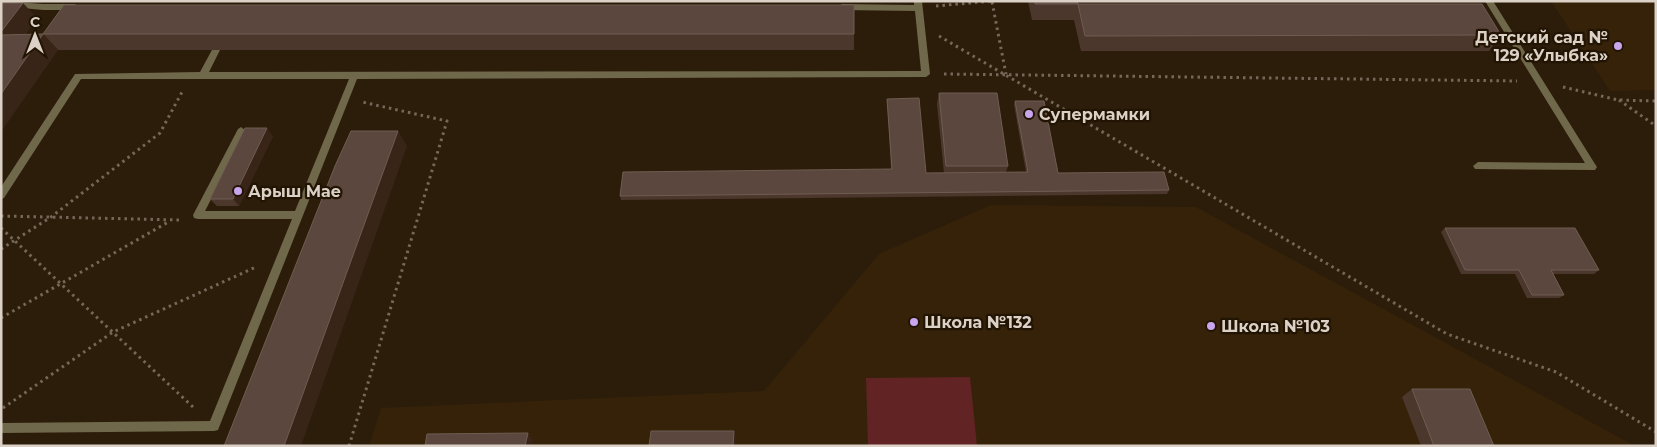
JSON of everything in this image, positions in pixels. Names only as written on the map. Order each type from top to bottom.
[{"type":"lane","points":[[1478,166],[1592,167],[1489,1]]},
{"type":"lane","points":[[1,3],[81,7]]},
{"type":"lane","points":[[1,195],[78,76],[926,74],[922,25],[918,5],[830,7]]},
{"type":"lane","points":[[203,76],[216,50]]},
{"type":"lane","points":[[1,428],[214,426],[354,76]]},
{"type":"lane","points":[[241,131],[198,214],[298,215]]},
{"type":"path","points":[[918,5],[992,1],[1006,74]]},
{"type":"path","points":[[922,25],[1448,334],[1556,372],[1656,432]]},
{"type":"path","points":[[926,74],[1538,81],[1618,100],[1656,102]]},
{"type":"path","points":[[1,249],[51,218],[160,133],[190,76]]},
{"type":"path","points":[[345,98],[447,120],[349,446]]},
{"type":"path","points":[[1618,100],[1656,126]]},
{"type":"path","points":[[1,216],[181,220]]},
{"type":"path","points":[[1,318],[171,220]]},
{"type":"path","points":[[1,228],[214,426]]},
{"type":"path","points":[[1,410],[113,332],[282,256]]},
{"type":"shaded area","name":"Детский сад № 129 «Улыбка»","points":[[1551,1],[1656,1],[1656,90],[1610,91]]},
{"type":"shaded area","name":"Школа №103","points":[[991,205],[1196,207],[1635,446],[369,446],[381,408],[764,391],[879,254]]},
{"type":"shaded area","points":[[970,377],[977,446],[868,446],[866,378]]},
{"type":"building","points":[[1035,1],[1077,1],[1078,4],[1035,4]]},
{"type":"building","points":[[1,3],[23,3],[1,32]]},
{"type":"building","points":[[1078,4],[1482,4],[1501,35],[1085,36]]},
{"type":"building","points":[[64,5],[854,5],[854,34],[43,34]]},
{"type":"building","points":[[43,34],[1,94],[1,35]]},
{"type":"building","points":[[939,93],[997,93],[1008,166],[946,166]]},
{"type":"building","points":[[919,98],[926,173],[1028,172],[1015,101],[1044,101],[1058,173],[1164,172],[1169,190],[620,196],[623,172],[892,169],[887,99]]},
{"type":"building","points":[[245,128],[267,128],[233,199],[210,199]]},
{"type":"building","points":[[351,131],[398,131],[284,446],[224,446],[335,166]]},
{"type":"building","points":[[1445,228],[1575,228],[1599,270],[1551,270],[1564,295],[1532,295],[1519,270],[1465,270]]},
{"type":"building","points":[[1412,389],[1470,389],[1494,446],[1434,446]]},
{"type":"building","points":[[651,431],[734,431],[733,446],[649,446]]},
{"type":"building","points":[[528,433],[525,446],[425,446],[427,434]]},
{"type":"place","name":"Детский сад № 129 «Улыбка»","points":[[1618,46]]},
{"type":"place","name":"Супермамки","points":[[1029,114]]},
{"type":"place","name":"Арыш Мае","points":[[238,191]]},
{"type":"place","name":"Школа №132","points":[[914,322]]},
{"type":"place","name":"Школа №103","points":[[1211,326]]}]
